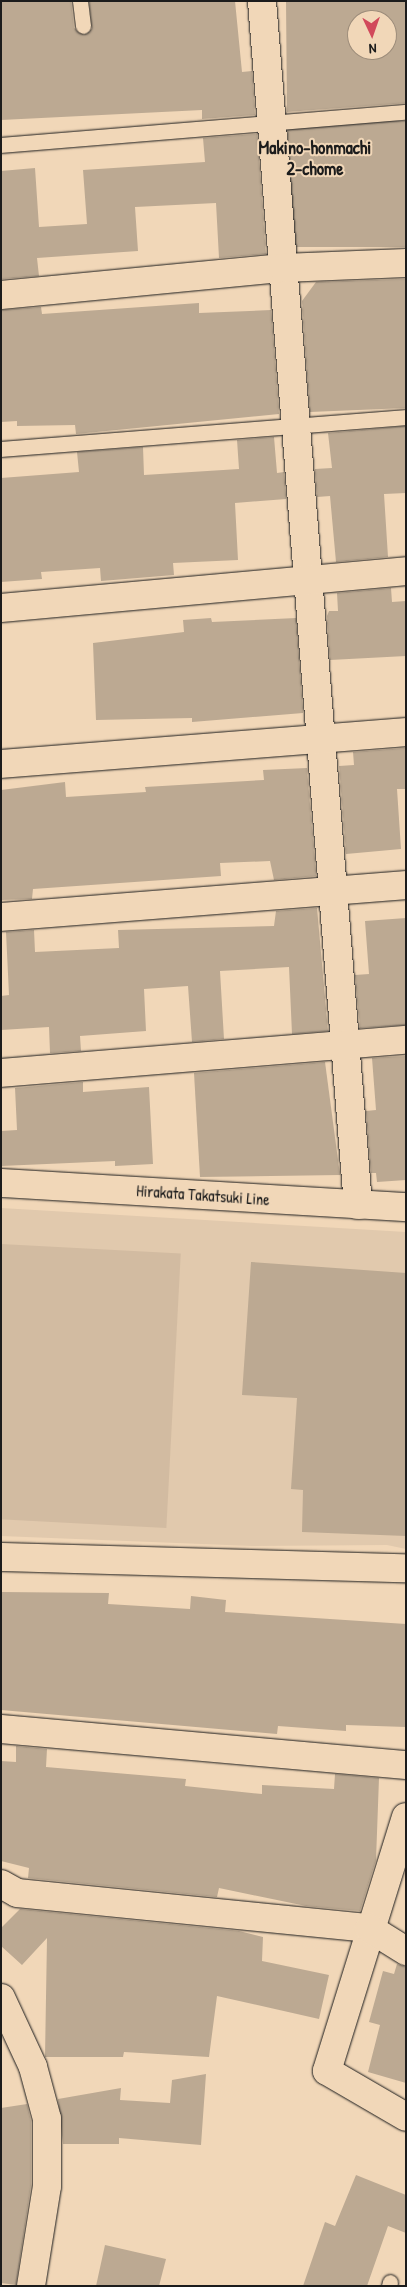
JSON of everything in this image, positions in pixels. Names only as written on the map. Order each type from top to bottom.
[{"type":"street","points":[[262,1],[336,890],[358,1205]]},
{"type":"street","points":[[1,295],[283,268],[406,263]]},
{"type":"street","points":[[1,608],[310,578],[406,571]]},
{"type":"street","points":[[1,764],[406,732]]},
{"type":"street","points":[[1,918],[406,885]]},
{"type":"street","points":[[1,1073],[406,1040]]},
{"type":"street","name":"Hirakata Takatsuki Line","points":[[1,1183],[406,1207]]},
{"type":"street","points":[[1,1556],[406,1568]]},
{"type":"street","points":[[1,1729],[406,1765]]},
{"type":"street","points":[[406,1817],[368,1928],[327,2071],[406,2118]]},
{"type":"street","points":[[1,1884],[17,1893],[368,1928],[406,1951]]},
{"type":"street","points":[[1,1998],[33,2067],[47,2119],[47,2186],[31,2286]]},
{"type":"lane","points":[[80,1],[82,26]]},
{"type":"lane","points":[[1,144],[272,120],[406,112]]},
{"type":"lane","points":[[1,449],[406,417]]},
{"type":"shaded area","points":[[1,1208],[406,1232],[406,1549],[387,1545],[252,1546],[1,1536]]},
{"type":"shaded area","points":[[1,1244],[181,1253],[166,1528],[1,1519]]},
{"type":"building","points":[[1,1],[71,1],[74,28],[84,35],[92,29],[89,1],[235,1],[242,72],[252,71],[255,115],[202,119],[202,110],[1,120]]},
{"type":"building","points":[[286,1],[406,1],[406,103],[287,112]]},
{"type":"building","points":[[288,121],[406,121],[406,247],[288,247]]},
{"type":"building","points":[[257,134],[266,254],[219,258],[216,203],[135,207],[138,251],[37,258],[39,276],[1,279],[1,171],[35,168],[39,227],[87,224],[83,170],[205,162],[203,138]]},
{"type":"building","points":[[406,279],[406,408],[310,412],[302,301],[316,282]]},
{"type":"building","points":[[199,303],[199,313],[271,310],[279,414],[76,434],[75,425],[17,426],[17,421],[1,422],[1,310],[41,307],[42,314]]},
{"type":"building","points":[[406,426],[406,493],[384,494],[388,557],[336,562],[330,496],[317,497],[315,469],[332,468],[328,433]]},
{"type":"building","points":[[274,437],[277,473],[284,472],[286,499],[235,503],[238,560],[173,563],[174,575],[101,581],[100,568],[41,572],[42,579],[1,582],[1,478],[79,472],[77,452],[143,447],[144,475],[239,469],[237,440]]},
{"type":"building","points":[[391,588],[392,602],[406,601],[406,656],[330,660],[327,616],[329,611],[338,611],[337,593]]},
{"type":"building","points":[[211,618],[212,622],[296,618],[303,713],[192,722],[192,718],[96,720],[93,643],[184,632],[183,620]]},
{"type":"building","points":[[406,748],[406,789],[397,789],[401,849],[346,854],[339,766],[354,765],[353,752]]},
{"type":"building","points":[[307,768],[316,876],[274,880],[270,861],[220,863],[221,876],[33,889],[32,899],[1,900],[1,790],[65,782],[66,797],[146,792],[145,787],[264,780],[263,770]]},
{"type":"building","points":[[317,908],[328,1031],[292,1034],[289,967],[220,971],[224,1039],[192,1042],[188,986],[144,989],[146,1031],[80,1036],[81,1051],[50,1053],[49,1027],[1,1030],[1,996],[9,995],[6,932],[34,930],[35,952],[119,948],[118,930],[274,926],[276,911]]},
{"type":"building","points":[[406,918],[406,1025],[360,1028],[355,975],[369,974],[365,921]]},
{"type":"building","points":[[406,1056],[406,1180],[377,1182],[376,1173],[371,1173],[366,1111],[376,1110],[372,1058]]},
{"type":"building","points":[[325,1062],[340,1175],[200,1177],[194,1073]]},
{"type":"building","points":[[83,1082],[83,1092],[149,1087],[153,1164],[115,1166],[115,1161],[1,1166],[1,1131],[17,1130],[15,1088]]},
{"type":"building","points":[[251,1262],[406,1273],[406,1536],[302,1532],[303,1490],[291,1489],[297,1398],[242,1395]]},
{"type":"building","points":[[1,1592],[109,1593],[108,1604],[190,1609],[191,1596],[226,1600],[225,1612],[406,1624],[406,1727],[346,1725],[346,1731],[278,1726],[277,1734],[1,1710]]},
{"type":"building","points":[[16,1746],[47,1749],[46,1767],[186,1779],[185,1786],[262,1794],[262,1785],[334,1789],[335,1774],[379,1778],[376,1860],[360,1911],[306,1906],[219,1888],[217,1897],[28,1878],[29,1868],[1,1861],[1,1761],[16,1762]]},
{"type":"building","points":[[20,1909],[239,1931],[263,1937],[262,1961],[329,1975],[319,2019],[217,1996],[209,2057],[124,2052],[123,2057],[45,2057],[47,1938],[22,1965],[1,1946],[1,1928]]},
{"type":"building","points":[[397,1964],[406,1967],[406,2083],[368,2072],[380,2025],[369,2022],[383,1971],[394,1974]]},
{"type":"building","points":[[206,2074],[201,2145],[119,2138],[119,2144],[63,2144],[58,2099],[121,2088],[120,2100],[170,2103],[172,2080]]},
{"type":"building","points":[[27,2104],[31,2121],[31,2185],[16,2285],[1,2283],[1,2108]]},
{"type":"building","points":[[356,2175],[406,2195],[406,2233],[388,2226],[367,2286],[303,2286],[325,2222],[335,2226]]},
{"type":"building","points":[[105,2245],[166,2259],[159,2286],[96,2286]]},
{"type":"district","name":"Makino-honmachi 2-chome","points":[[315,159]]}]
